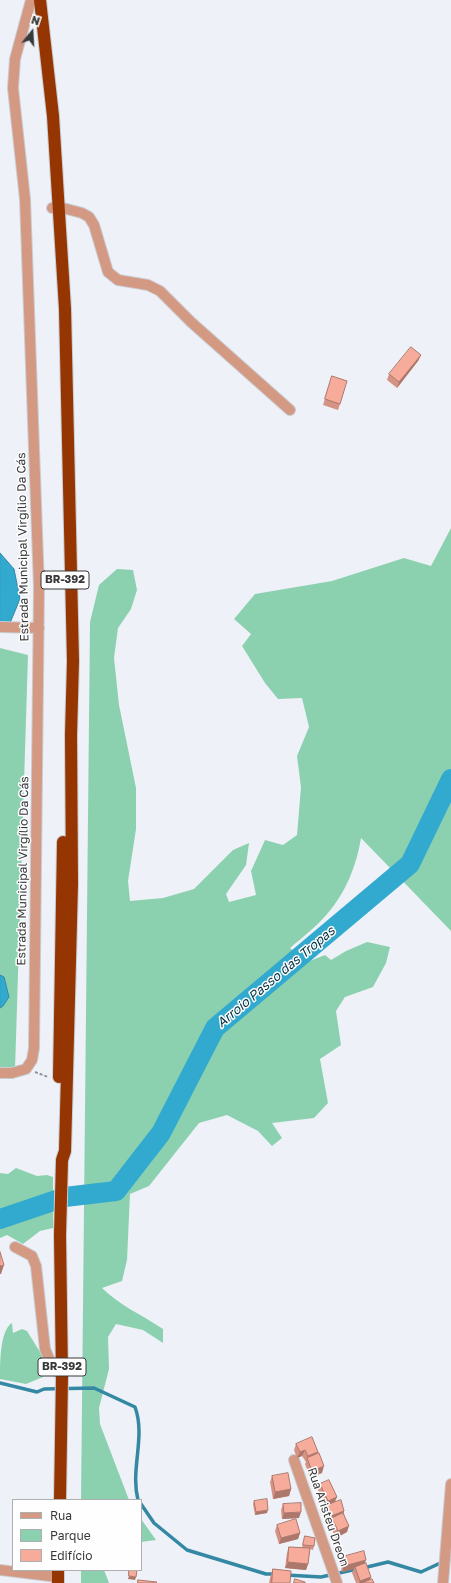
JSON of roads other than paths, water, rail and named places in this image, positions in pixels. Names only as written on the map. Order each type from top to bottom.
[{"type":"highway","name":"BR-392","points":[[32,0],[56,207],[64,552],[65,736],[59,1083],[60,1151],[62,1160],[60,1235],[62,1376],[60,1499]]},
{"type":"highway","points":[[40,0],[53,116],[56,207],[65,309],[73,661],[71,735],[72,884],[65,1151],[62,1160]]},
{"type":"street","name":"Estrada Municipal Virgílio Da Cás","points":[[0,1073],[12,1073],[26,1068],[32,1060],[34,1048],[39,628],[25,199],[13,88],[15,59],[32,0]]},
{"type":"street","points":[[56,207],[82,213],[89,217],[94,225],[108,272],[118,280],[148,285],[160,291],[191,322],[290,410]]},
{"type":"street","points":[[0,627],[39,628]]},
{"type":"street","points":[[15,1247],[32,1256],[36,1266],[45,1348],[53,1368],[62,1376]]},
{"type":"street","name":"Rua Aristeu Dreon","points":[[294,1460],[337,1583]]},
{"type":"street","points":[[443,1583],[451,1484]]},
{"type":"street","points":[[0,1570],[58,1577]]},
{"type":"water","points":[[0,553],[14,569],[20,599],[10,623],[0,622]]},
{"type":"water","points":[[0,975],[4,977],[9,997],[0,1008]]},
{"type":"waterway","name":"Arroio Passo das Tropas","points":[[0,1219],[65,1197],[116,1191],[161,1133],[215,1028],[410,864],[451,779]]},
{"type":"waterway","points":[[0,1383],[37,1392],[44,1389],[94,1388],[135,1407],[139,1430],[136,1477],[138,1499]]},
{"type":"waterway","points":[[142,1505],[154,1523],[187,1550],[266,1574],[274,1574]]},
{"type":"waterway","points":[[363,1568],[388,1562],[421,1572],[451,1558]]},
{"type":"waterway","points":[[286,1575],[321,1577],[357,1569]]}]
